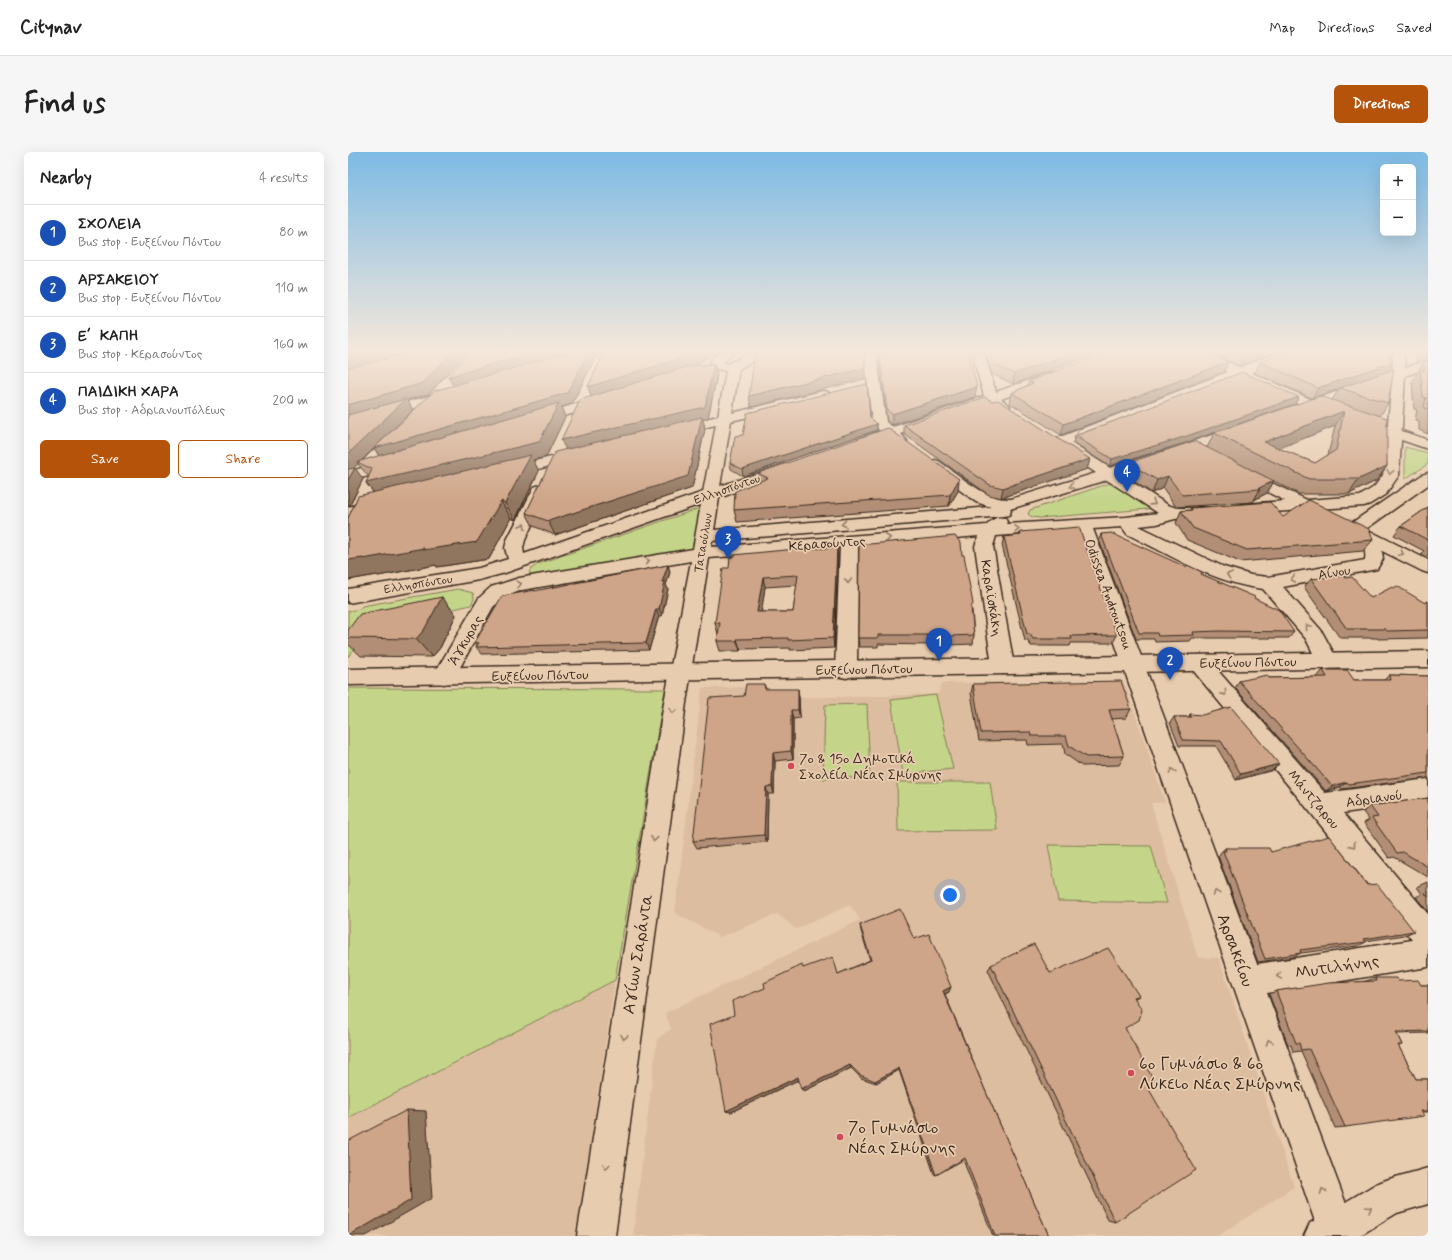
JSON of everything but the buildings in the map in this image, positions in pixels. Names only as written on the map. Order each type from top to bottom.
[{"type":"street","points":[[348,423],[426,401]]},
{"type":"street","points":[[413,420],[432,401]]},
{"type":"street","points":[[518,563],[514,548],[516,540],[581,401]]},
{"type":"street","points":[[524,424],[600,401]]},
{"type":"street","name":"Ταταούλων","points":[[681,673],[727,401]]},
{"type":"street","points":[[663,434],[797,401]]},
{"type":"street","points":[[877,401],[879,423],[890,433],[982,499],[1002,508],[1000,520],[989,530]]},
{"type":"street","points":[[853,446],[984,401]]},
{"type":"street","points":[[995,401],[1016,414]]},
{"type":"street","points":[[1159,401],[1054,438],[1162,509],[1174,514]]},
{"type":"street","points":[[1302,401],[1428,445]]},
{"type":"street","points":[[1291,413],[1324,401]]},
{"type":"street","name":"Κερασούντος","points":[[703,545],[849,542],[989,530],[1126,522],[1157,519],[1174,514],[1364,501],[1378,493],[1386,486],[1391,475],[1397,401]]},
{"type":"street","name":"Κερασούντος","points":[[486,603],[498,592],[519,584],[703,545],[743,532],[1002,508],[1255,425]]},
{"type":"street","points":[[1190,447],[1210,458]]},
{"type":"street","points":[[493,476],[549,471],[593,451]]},
{"type":"street","points":[[351,478],[379,453]]},
{"type":"street","points":[[351,478],[402,461]]},
{"type":"street","name":"Ελλησπόντου","points":[[348,596],[479,574],[518,563],[711,494],[801,464]]},
{"type":"street","points":[[1230,468],[1428,567]]},
{"type":"street","points":[[1348,527],[1428,478]]},
{"type":"street","points":[[348,512],[394,500]]},
{"type":"street","points":[[1126,522],[1133,530],[1218,571],[1235,577],[1268,582],[1314,635],[1327,661]]},
{"type":"street","name":"Odissea Androutsou","points":[[1083,525],[1134,664]]},
{"type":"street","name":"Αίνου","points":[[1268,582],[1371,565],[1375,556],[1348,527]]},
{"type":"street","name":"Καραϊσκάκη","points":[[989,530],[984,546],[1003,666]]},
{"type":"street","points":[[846,670],[849,542]]},
{"type":"street","name":"Άγκυρας","points":[[444,676],[486,603]]},
{"type":"street","name":"Ευξείνου Πόντου","points":[[348,677],[681,673],[1428,659]]},
{"type":"street","name":"Μάντζαρου","points":[[1199,663],[1320,805],[1428,936]]},
{"type":"street","name":"Αρσακείου","points":[[1134,664],[1247,981],[1333,1233]]},
{"type":"street","name":"Αγίων Σαράντα","points":[[596,1236],[672,718],[681,673]]},
{"type":"street","name":"Αδριανού","points":[[1320,805],[1428,790]]},
{"type":"street","name":"Μυτιλήνης","points":[[1247,981],[1428,952]]},
{"type":"street","points":[[1333,1233],[1388,1197],[1428,1186]]},
{"type":"shaded area","points":[[1124,681],[1165,802],[1151,803],[1198,958],[1219,958],[1294,1187],[1218,1236],[633,1236],[657,1039],[671,1029],[665,1013],[860,920],[850,905],[796,929],[777,914],[720,937],[675,913],[702,688],[744,687],[748,692],[768,698],[938,694],[942,683]]},
{"type":"shaded area","points":[[615,980],[577,1236],[348,1236],[348,1118]]},
{"type":"green space","points":[[1405,447],[1428,453],[1428,464],[1405,479]]},
{"type":"green space","points":[[1113,482],[1151,507],[1148,509],[1040,518],[1032,517],[1028,514],[1030,510]]},
{"type":"green space","points":[[700,508],[702,509],[693,549],[653,555],[534,579],[529,576],[530,570],[538,564]]},
{"type":"green space","points":[[458,589],[473,593],[474,599],[471,605],[368,629],[348,657],[348,611],[360,609],[362,606]]},
{"type":"green space","points":[[348,688],[665,689],[615,980],[348,1118]]},
{"type":"green space","points":[[936,695],[953,769],[903,774],[891,700]]},
{"type":"green space","points":[[867,704],[870,777],[823,779],[825,705]]},
{"type":"green space","points":[[897,782],[990,782],[997,830],[898,831]]},
{"type":"green space","points":[[1048,845],[1151,846],[1167,903],[1058,901]]},
{"type":"place","name":"ΠΑΙΔΙΚΗ ΧΑΡΑ","points":[[1127,492]]},
{"type":"place","name":"Ε΄ ΚΑΠΗ","points":[[728,559]]},
{"type":"place","name":"ΣΧΟΛΕΙΑ","points":[[939,661]]},
{"type":"place","name":"ΑΡΣΑΚΕΙΟΥ","points":[[1170,680]]},
{"type":"place","name":"7ο & 15ο Δημοτικά Σχολεία Νέας Σμύρνης","points":[[791,766]]},
{"type":"place","name":"6ο Γυμνάσιο & 6ο Λύκειο Νέας Σμύρνης","points":[[1131,1073]]},
{"type":"place","name":"7ο Γυμνάσιο Νέας Σμύρνης","points":[[840,1137]]}]
